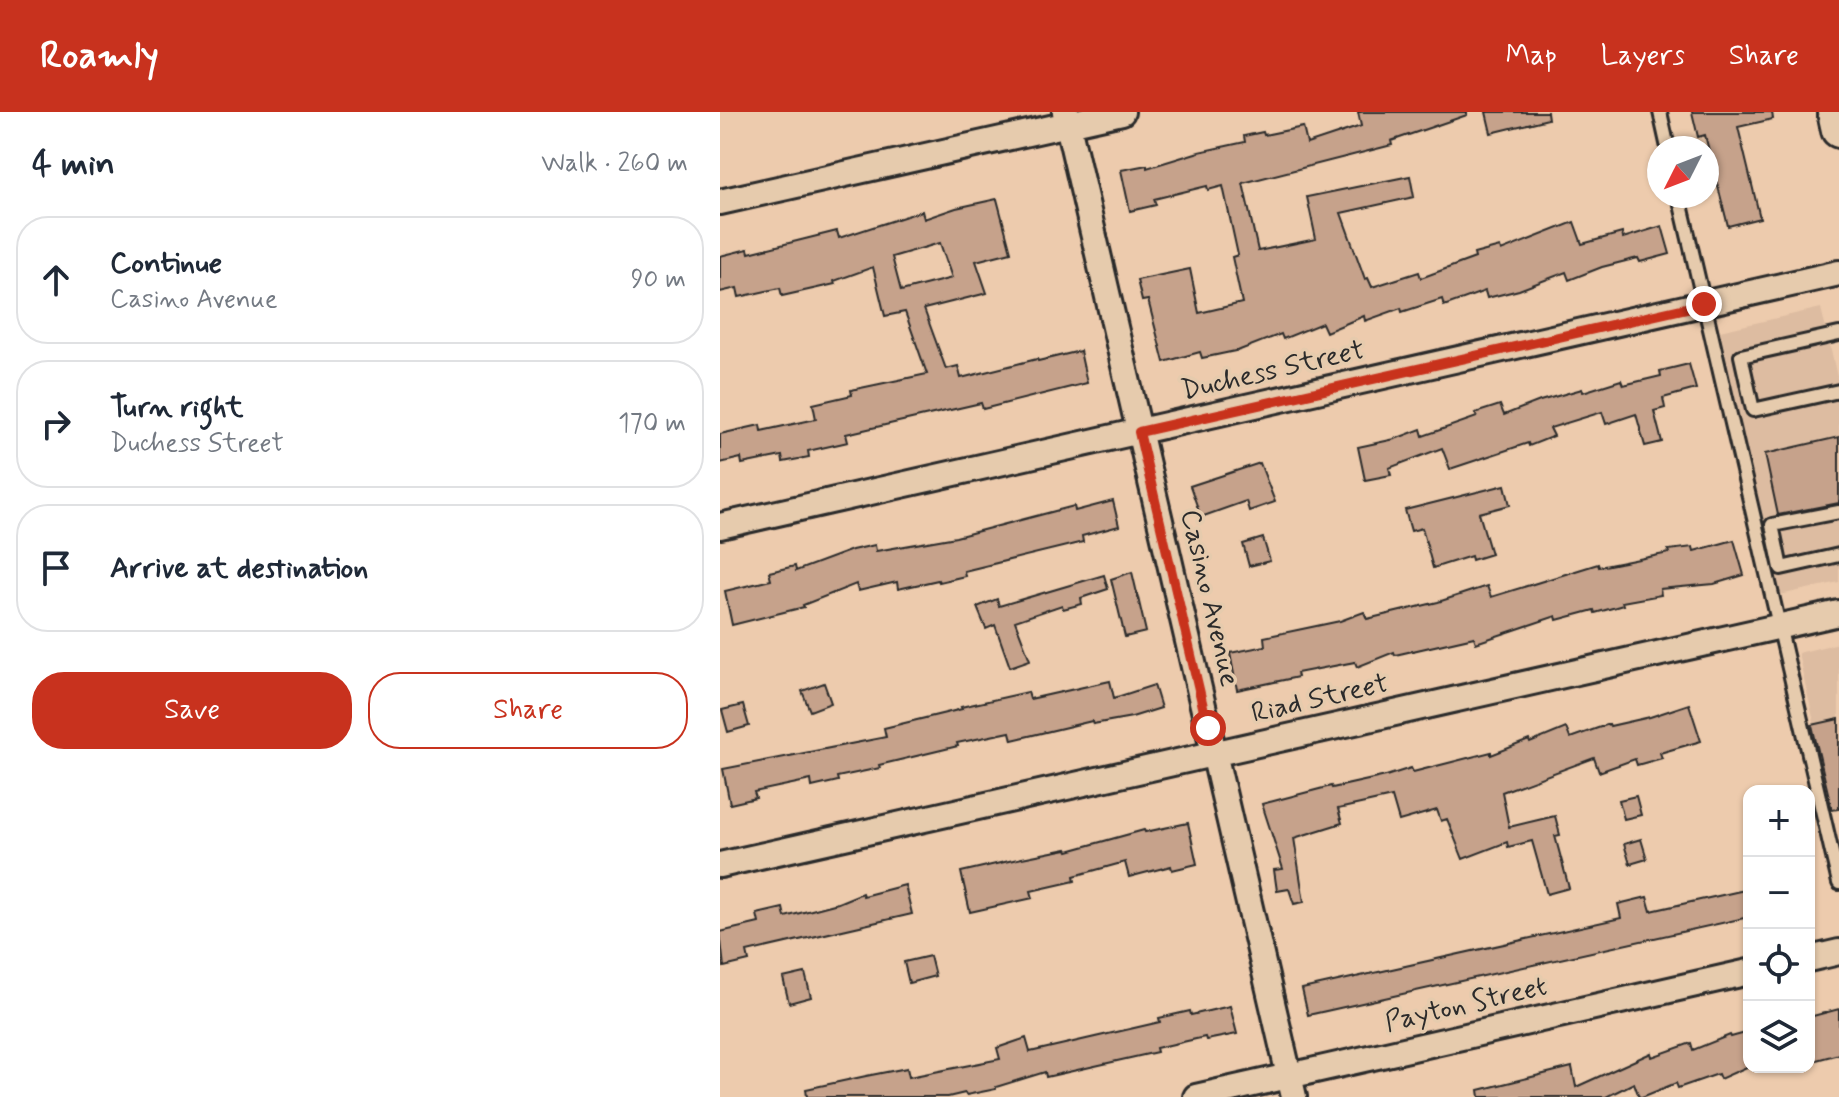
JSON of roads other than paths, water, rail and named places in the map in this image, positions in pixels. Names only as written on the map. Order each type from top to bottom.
[{"type":"street","points":[[720,202],[1066,118],[1122,112]]},
{"type":"street","points":[[1835,112],[1839,130]]},
{"type":"street","name":"Casino Avenue","points":[[1066,118],[1292,1087]]},
{"type":"street","name":"Duchess Street","points":[[720,526],[1839,273]]},
{"type":"street","name":"Riad Street","points":[[720,865],[1839,613]]},
{"type":"street","points":[[1815,958],[1839,952]]},
{"type":"street","name":"Payton Street","points":[[1196,1097],[1292,1087],[1743,974]]},
{"type":"lane","points":[[1660,112],[1665,136]]},
{"type":"lane","points":[[1682,208],[1839,883]]},
{"type":"lane","points":[[1839,334],[1741,356],[1753,410],[1839,391]]},
{"type":"lane","points":[[1839,512],[1772,525],[1781,568],[1839,555]]}]
